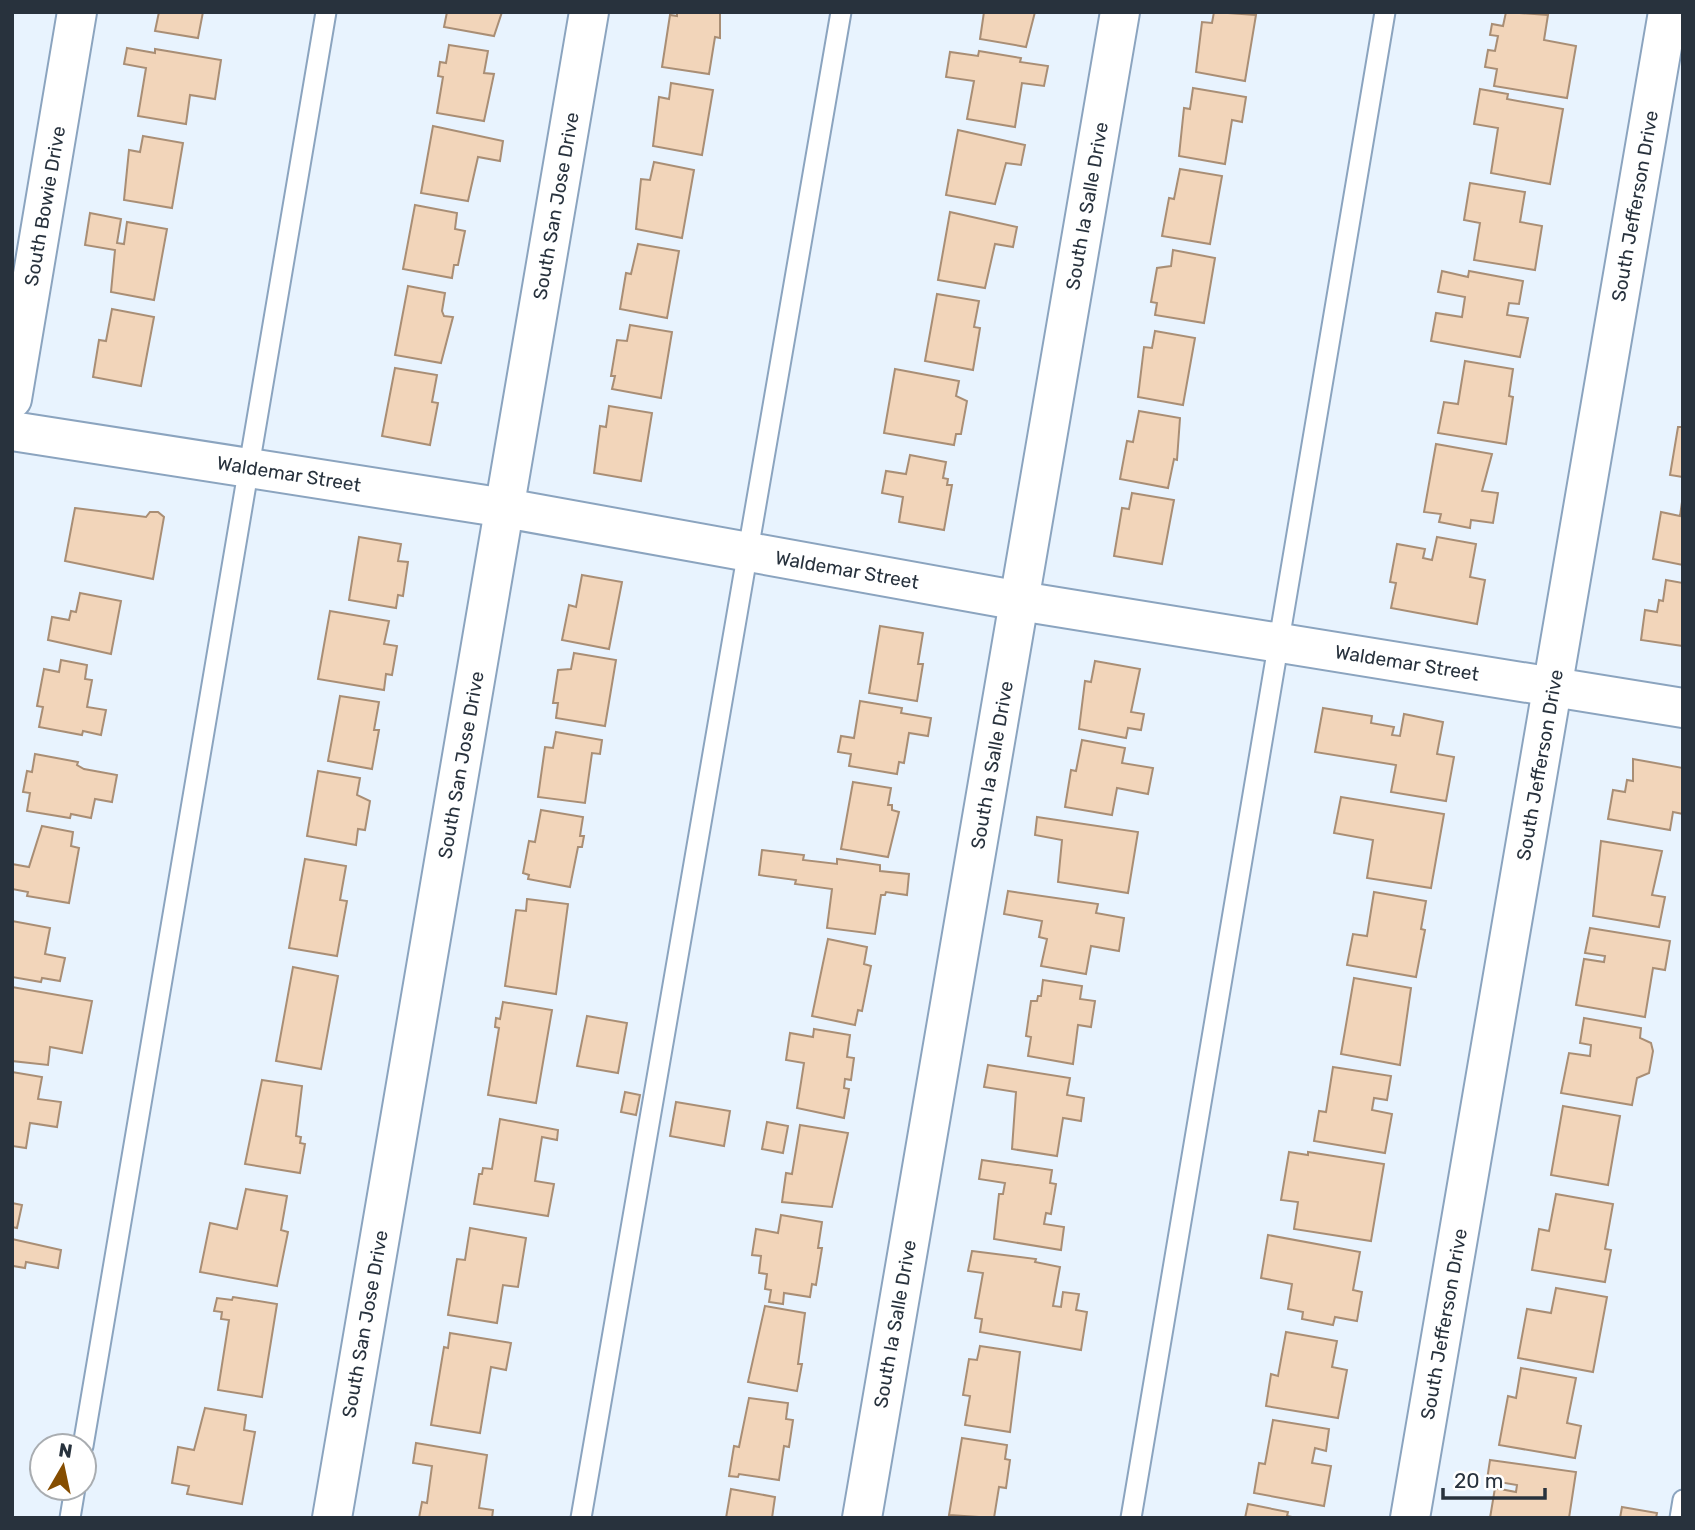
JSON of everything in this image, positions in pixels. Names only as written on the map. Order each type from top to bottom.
[{"type":"street","name":"South Bowie Drive","points":[[12,399],[77,12]]},
{"type":"street","name":"South San Jose Drive","points":[[332,1518],[589,12]]},
{"type":"street","name":"South la Salle Drive","points":[[862,1518],[1120,12]]},
{"type":"street","name":"South Jefferson Drive","points":[[1410,1518],[1668,12]]},
{"type":"street","name":"Waldemar Street","points":[[12,431],[505,508],[1020,601],[1683,708]]},
{"type":"lane","points":[[85,1432],[326,12]]},
{"type":"lane","points":[[581,1518],[841,12]]},
{"type":"lane","points":[[1131,1518],[1385,12]]},
{"type":"lane","points":[[1680,1518],[1683,1500]]},
{"type":"building","points":[[159,12],[203,12],[198,38],[155,31]]},
{"type":"building","points":[[447,12],[502,12],[494,36],[444,27]]},
{"type":"building","points":[[677,12],[720,12],[720,38],[715,37],[709,74],[662,67],[670,15],[677,16]]},
{"type":"building","points":[[984,12],[1035,12],[1026,47],[980,39]]},
{"type":"building","points":[[1214,12],[1256,15],[1245,81],[1196,72],[1202,22],[1212,23]]},
{"type":"building","points":[[1506,12],[1548,15],[1544,40],[1576,46],[1567,98],[1494,86],[1497,69],[1485,67],[1488,50],[1495,51],[1498,36],[1490,35],[1492,24],[1503,26]]},
{"type":"building","points":[[449,45],[488,51],[484,73],[494,74],[484,121],[437,113],[443,77],[438,76],[440,62],[446,63]]},
{"type":"building","points":[[127,48],[155,53],[155,49],[221,60],[215,99],[190,95],[186,124],[138,116],[146,68],[124,64]]},
{"type":"building","points":[[979,51],[1048,66],[1044,86],[1022,83],[1015,127],[967,119],[974,81],[946,77],[950,52],[978,56]]},
{"type":"building","points":[[671,83],[713,90],[702,155],[653,146],[659,97],[669,99]]},
{"type":"building","points":[[1193,88],[1246,97],[1242,122],[1232,120],[1225,164],[1179,156],[1184,108],[1190,109]]},
{"type":"building","points":[[1480,89],[1508,94],[1507,99],[1563,109],[1550,184],[1491,173],[1498,128],[1474,124]]},
{"type":"building","points":[[433,126],[503,141],[500,161],[478,157],[468,201],[421,193]]},
{"type":"building","points":[[958,130],[1025,145],[1021,165],[1006,163],[995,204],[946,195]]},
{"type":"building","points":[[143,136],[183,143],[172,208],[124,200],[129,150],[140,152]]},
{"type":"building","points":[[654,162],[694,170],[682,238],[636,229],[641,179],[650,180]]},
{"type":"building","points":[[1180,169],[1222,176],[1210,244],[1162,236],[1169,198],[1174,199]]},
{"type":"building","points":[[1470,183],[1525,192],[1520,222],[1542,226],[1535,270],[1474,260],[1480,223],[1464,220]]},
{"type":"building","points":[[415,205],[457,213],[455,229],[465,231],[458,265],[454,265],[452,278],[403,269]]},
{"type":"building","points":[[950,212],[1017,227],[1013,247],[995,244],[985,288],[938,280]]},
{"type":"building","points":[[90,213],[121,219],[117,243],[124,244],[127,222],[167,229],[154,300],[111,292],[115,250],[85,245]]},
{"type":"building","points":[[638,244],[679,251],[667,318],[620,309],[626,273],[631,274]]},
{"type":"building","points":[[1173,250],[1215,258],[1204,323],[1155,315],[1157,303],[1151,302],[1157,268],[1171,266]]},
{"type":"building","points":[[1442,271],[1468,277],[1469,271],[1523,281],[1519,304],[1509,303],[1507,315],[1528,318],[1520,357],[1431,341],[1436,313],[1462,317],[1465,297],[1438,292]]},
{"type":"building","points":[[408,286],[445,293],[442,311],[444,316],[453,317],[441,363],[395,355]]},
{"type":"building","points":[[937,294],[979,301],[974,327],[980,328],[973,370],[925,361]]},
{"type":"building","points":[[112,309],[154,317],[141,386],[93,377],[99,340],[106,341]]},
{"type":"building","points":[[630,325],[672,332],[661,398],[612,389],[615,376],[611,376],[617,340],[627,341]]},
{"type":"building","points":[[1155,331],[1195,338],[1183,405],[1138,397],[1144,347],[1152,348]]},
{"type":"building","points":[[1465,361],[1513,369],[1509,396],[1513,397],[1506,444],[1438,433],[1444,402],[1458,404]]},
{"type":"building","points":[[395,368],[437,375],[432,402],[438,403],[430,445],[382,436]]},
{"type":"building","points":[[895,369],[959,381],[956,396],[967,401],[961,434],[956,434],[954,445],[884,433]]},
{"type":"building","points":[[609,406],[652,413],[641,481],[594,473],[600,426],[606,427]]},
{"type":"building","points":[[1139,411],[1180,418],[1177,460],[1174,459],[1168,488],[1120,479],[1127,441],[1133,442]]},
{"type":"building","points":[[1678,427],[1683,427],[1683,477],[1670,475]]},
{"type":"building","points":[[1436,444],[1492,454],[1482,491],[1498,493],[1493,523],[1471,520],[1470,528],[1439,522],[1441,514],[1424,512]]},
{"type":"building","points":[[910,455],[946,462],[943,478],[948,479],[947,485],[952,485],[944,530],[899,522],[903,497],[882,493],[886,471],[906,474]]},
{"type":"building","points":[[1132,493],[1174,500],[1162,564],[1114,556],[1122,508],[1129,509]]},
{"type":"building","points":[[1683,495],[1683,565],[1653,559],[1661,512],[1680,516]]},
{"type":"building","points":[[75,508],[146,517],[150,512],[158,512],[164,517],[153,579],[65,561]]},
{"type":"building","points":[[359,537],[401,544],[398,561],[408,562],[403,596],[398,595],[396,608],[349,600]]},
{"type":"building","points":[[1437,537],[1476,544],[1470,577],[1485,580],[1477,624],[1391,608],[1396,583],[1390,582],[1397,544],[1425,549],[1423,558],[1432,560]]},
{"type":"building","points":[[582,575],[622,582],[609,649],[562,640],[569,605],[576,607]]},
{"type":"building","points":[[1666,580],[1683,583],[1683,646],[1641,640],[1645,610],[1657,612],[1659,600],[1663,601]]},
{"type":"building","points":[[80,593],[121,601],[111,654],[48,640],[52,617],[69,620],[71,611],[76,612]]},
{"type":"building","points":[[330,611],[389,621],[384,644],[397,646],[392,675],[386,674],[384,690],[318,679]]},
{"type":"building","points":[[880,626],[923,633],[918,664],[923,664],[917,701],[869,693]]},
{"type":"building","points":[[574,653],[616,660],[605,726],[556,718],[558,703],[553,703],[558,670],[571,669]]},
{"type":"building","points":[[61,660],[87,665],[85,679],[92,680],[87,707],[106,710],[101,735],[83,731],[82,735],[39,727],[43,707],[37,706],[44,669],[59,672]]},
{"type":"building","points":[[1095,661],[1140,669],[1131,712],[1144,714],[1141,730],[1128,728],[1126,738],[1079,729],[1085,681],[1091,682]]},
{"type":"building","points":[[340,696],[379,702],[374,730],[379,730],[372,769],[328,761]]},
{"type":"building","points":[[860,701],[902,708],[901,713],[931,718],[928,736],[909,733],[904,763],[899,762],[897,774],[849,766],[851,754],[838,752],[841,736],[854,738]]},
{"type":"building","points":[[1323,708],[1372,716],[1371,723],[1394,727],[1392,735],[1400,736],[1404,714],[1443,722],[1437,754],[1454,757],[1446,801],[1391,792],[1396,765],[1315,752]]},
{"type":"building","points":[[556,732],[602,740],[600,754],[592,753],[585,803],[538,797],[545,747],[553,748]]},
{"type":"building","points":[[1082,740],[1125,748],[1122,763],[1153,768],[1148,794],[1117,788],[1112,815],[1065,807],[1071,770],[1076,771]]},
{"type":"building","points":[[35,754],[78,762],[77,765],[84,769],[117,775],[112,802],[95,799],[91,818],[71,814],[70,818],[27,811],[30,793],[23,792],[27,771],[32,772]]},
{"type":"building","points":[[1633,759],[1683,768],[1683,814],[1673,812],[1670,830],[1608,819],[1613,790],[1625,792],[1627,780],[1633,781]]},
{"type":"building","points":[[318,771],[360,778],[357,795],[370,801],[365,830],[358,829],[356,845],[307,836]]},
{"type":"building","points":[[853,782],[891,788],[888,805],[892,805],[892,810],[899,812],[888,857],[841,849]]},
{"type":"building","points":[[1341,797],[1444,814],[1431,888],[1367,878],[1373,840],[1334,833]]},
{"type":"building","points":[[541,810],[583,817],[580,836],[584,836],[582,847],[578,847],[570,887],[528,879],[529,875],[523,873],[529,841],[535,842]]},
{"type":"building","points":[[1037,817],[1138,832],[1128,893],[1058,882],[1062,840],[1035,835]]},
{"type":"building","points":[[42,826],[73,832],[71,846],[79,848],[69,903],[27,896],[28,892],[12,889],[12,864],[29,867]]},
{"type":"building","points":[[1601,841],[1662,851],[1652,895],[1665,897],[1659,927],[1593,916]]},
{"type":"building","points":[[762,850],[804,855],[803,860],[837,864],[837,859],[880,865],[880,871],[909,874],[907,895],[886,892],[881,895],[875,934],[827,928],[832,889],[759,875]]},
{"type":"building","points":[[305,859],[346,866],[340,900],[347,901],[337,956],[289,948]]},
{"type":"building","points":[[1008,891],[1098,904],[1096,913],[1124,918],[1119,951],[1091,946],[1086,974],[1041,966],[1047,939],[1039,937],[1042,921],[1004,914]]},
{"type":"building","points":[[1374,892],[1426,901],[1421,929],[1425,930],[1416,977],[1347,965],[1353,934],[1367,936]]},
{"type":"building","points":[[527,899],[568,904],[556,994],[505,986],[516,910],[526,911]]},
{"type":"building","points":[[12,921],[50,928],[45,954],[65,958],[60,981],[42,978],[41,982],[12,977]]},
{"type":"building","points":[[1590,928],[1670,941],[1665,970],[1653,968],[1645,1017],[1576,1005],[1584,959],[1604,962],[1605,956],[1585,953]]},
{"type":"building","points":[[828,939],[867,947],[864,964],[871,966],[862,1011],[858,1010],[855,1025],[812,1016]]},
{"type":"building","points":[[293,967],[338,976],[321,1069],[276,1061]]},
{"type":"building","points":[[1354,978],[1411,988],[1400,1065],[1341,1054]]},
{"type":"building","points":[[1043,980],[1082,986],[1080,999],[1095,1001],[1091,1027],[1078,1025],[1073,1064],[1028,1056],[1031,1037],[1026,1036],[1031,1001],[1037,1001],[1038,996],[1041,996]]},
{"type":"building","points":[[12,987],[92,1001],[82,1053],[50,1047],[48,1065],[12,1061]]},
{"type":"building","points":[[503,1002],[552,1010],[536,1103],[488,1095],[499,1028],[495,1027],[496,1018],[500,1019]]},
{"type":"building","points":[[587,1016],[627,1023],[618,1073],[577,1066]]},
{"type":"building","points":[[1584,1018],[1641,1028],[1640,1038],[1651,1043],[1653,1051],[1649,1073],[1637,1078],[1632,1105],[1561,1093],[1569,1053],[1590,1056],[1591,1045],[1580,1043]]},
{"type":"building","points":[[814,1029],[850,1035],[847,1057],[854,1058],[851,1080],[845,1079],[844,1088],[849,1089],[844,1118],[797,1108],[804,1063],[786,1060],[790,1033],[813,1037]]},
{"type":"building","points":[[988,1065],[1070,1078],[1067,1095],[1084,1098],[1081,1121],[1063,1118],[1057,1156],[1012,1149],[1016,1092],[984,1087]]},
{"type":"building","points":[[1333,1067],[1391,1076],[1387,1100],[1374,1098],[1372,1110],[1392,1114],[1385,1153],[1314,1141],[1319,1111],[1326,1112]]},
{"type":"building","points":[[12,1072],[42,1077],[38,1099],[61,1102],[57,1127],[30,1123],[26,1148],[12,1146]]},
{"type":"building","points":[[262,1080],[302,1086],[296,1136],[301,1137],[300,1143],[305,1144],[300,1173],[245,1164]]},
{"type":"building","points":[[625,1092],[640,1095],[636,1115],[621,1112]]},
{"type":"building","points":[[676,1102],[730,1111],[724,1146],[670,1136]]},
{"type":"building","points":[[1563,1106],[1620,1116],[1608,1185],[1551,1175]]},
{"type":"building","points":[[500,1119],[558,1130],[557,1140],[542,1137],[535,1181],[554,1184],[548,1216],[474,1204],[479,1174],[482,1174],[483,1168],[492,1169]]},
{"type":"building","points":[[767,1122],[788,1126],[783,1153],[762,1149]]},
{"type":"building","points":[[800,1125],[848,1133],[832,1207],[782,1202],[786,1173],[792,1174]]},
{"type":"building","points":[[1289,1152],[1308,1155],[1308,1152],[1384,1164],[1371,1241],[1294,1229],[1298,1202],[1281,1200]]},
{"type":"building","points":[[982,1160],[1052,1170],[1050,1183],[1056,1184],[1051,1214],[1046,1213],[1044,1224],[1064,1227],[1061,1250],[994,1239],[999,1194],[1003,1194],[1005,1183],[979,1179]]},
{"type":"building","points":[[246,1189],[287,1196],[281,1230],[288,1232],[277,1286],[200,1272],[210,1223],[237,1229]]},
{"type":"building","points":[[1556,1194],[1613,1204],[1605,1249],[1611,1250],[1605,1282],[1532,1270],[1539,1229],[1549,1231]]},
{"type":"building","points":[[12,1203],[22,1205],[17,1228],[12,1227]]},
{"type":"building","points":[[781,1215],[822,1222],[818,1248],[822,1248],[816,1285],[812,1284],[810,1297],[784,1293],[783,1304],[769,1302],[771,1290],[765,1289],[767,1274],[759,1273],[761,1256],[752,1255],[756,1229],[778,1233]]},
{"type":"building","points":[[470,1228],[526,1238],[518,1287],[503,1285],[497,1323],[448,1315],[457,1259],[465,1260]]},
{"type":"building","points":[[1268,1235],[1360,1252],[1353,1290],[1362,1292],[1357,1321],[1335,1317],[1333,1325],[1302,1319],[1303,1312],[1288,1309],[1292,1284],[1261,1278]]},
{"type":"building","points":[[12,1239],[61,1250],[58,1268],[26,1262],[25,1268],[13,1266],[12,1273]]},
{"type":"building","points":[[972,1251],[1036,1259],[1035,1262],[1060,1267],[1053,1306],[1061,1307],[1063,1292],[1079,1294],[1076,1310],[1087,1312],[1081,1350],[980,1332],[982,1319],[975,1318],[983,1273],[968,1271]]},
{"type":"building","points":[[1556,1288],[1607,1297],[1593,1372],[1518,1358],[1527,1309],[1551,1313]]},
{"type":"building","points":[[233,1297],[277,1304],[262,1397],[218,1390],[229,1320],[221,1319],[222,1312],[214,1311],[217,1298],[232,1300]]},
{"type":"building","points":[[765,1306],[805,1313],[798,1364],[802,1364],[797,1391],[748,1382]]},
{"type":"building","points":[[1286,1332],[1337,1341],[1332,1367],[1347,1370],[1338,1418],[1266,1406],[1271,1374],[1278,1376]]},
{"type":"building","points":[[450,1333],[511,1343],[506,1370],[491,1367],[480,1433],[431,1425],[444,1347],[448,1348]]},
{"type":"building","points":[[980,1346],[1020,1352],[1010,1432],[965,1425],[970,1396],[963,1395],[969,1359],[977,1360]]},
{"type":"building","points":[[1521,1368],[1576,1378],[1567,1423],[1581,1426],[1575,1458],[1499,1445],[1508,1396],[1516,1398]]},
{"type":"building","points":[[749,1398],[788,1403],[786,1419],[793,1420],[789,1447],[784,1446],[779,1480],[739,1474],[738,1477],[729,1476],[734,1446],[739,1447]]},
{"type":"building","points":[[205,1408],[246,1415],[244,1430],[255,1432],[242,1504],[187,1494],[189,1486],[172,1483],[178,1447],[194,1450]]},
{"type":"building","points":[[1273,1420],[1329,1429],[1326,1451],[1315,1448],[1312,1463],[1331,1466],[1324,1506],[1254,1493],[1259,1463],[1265,1464]]},
{"type":"building","points":[[962,1438],[1007,1445],[1005,1459],[1010,1460],[1006,1488],[999,1487],[994,1518],[949,1515]]},
{"type":"building","points":[[416,1443],[487,1455],[479,1508],[493,1510],[492,1518],[419,1518],[422,1502],[427,1503],[432,1466],[413,1463]]},
{"type":"building","points":[[1490,1460],[1576,1472],[1569,1518],[1490,1518],[1495,1488],[1516,1492],[1517,1485],[1487,1480]]},
{"type":"building","points":[[731,1489],[775,1497],[772,1518],[726,1518]]},
{"type":"building","points":[[1248,1504],[1288,1512],[1287,1516],[1297,1518],[1245,1518]]},
{"type":"building","points":[[1622,1507],[1657,1513],[1656,1518],[1620,1518]]}]
